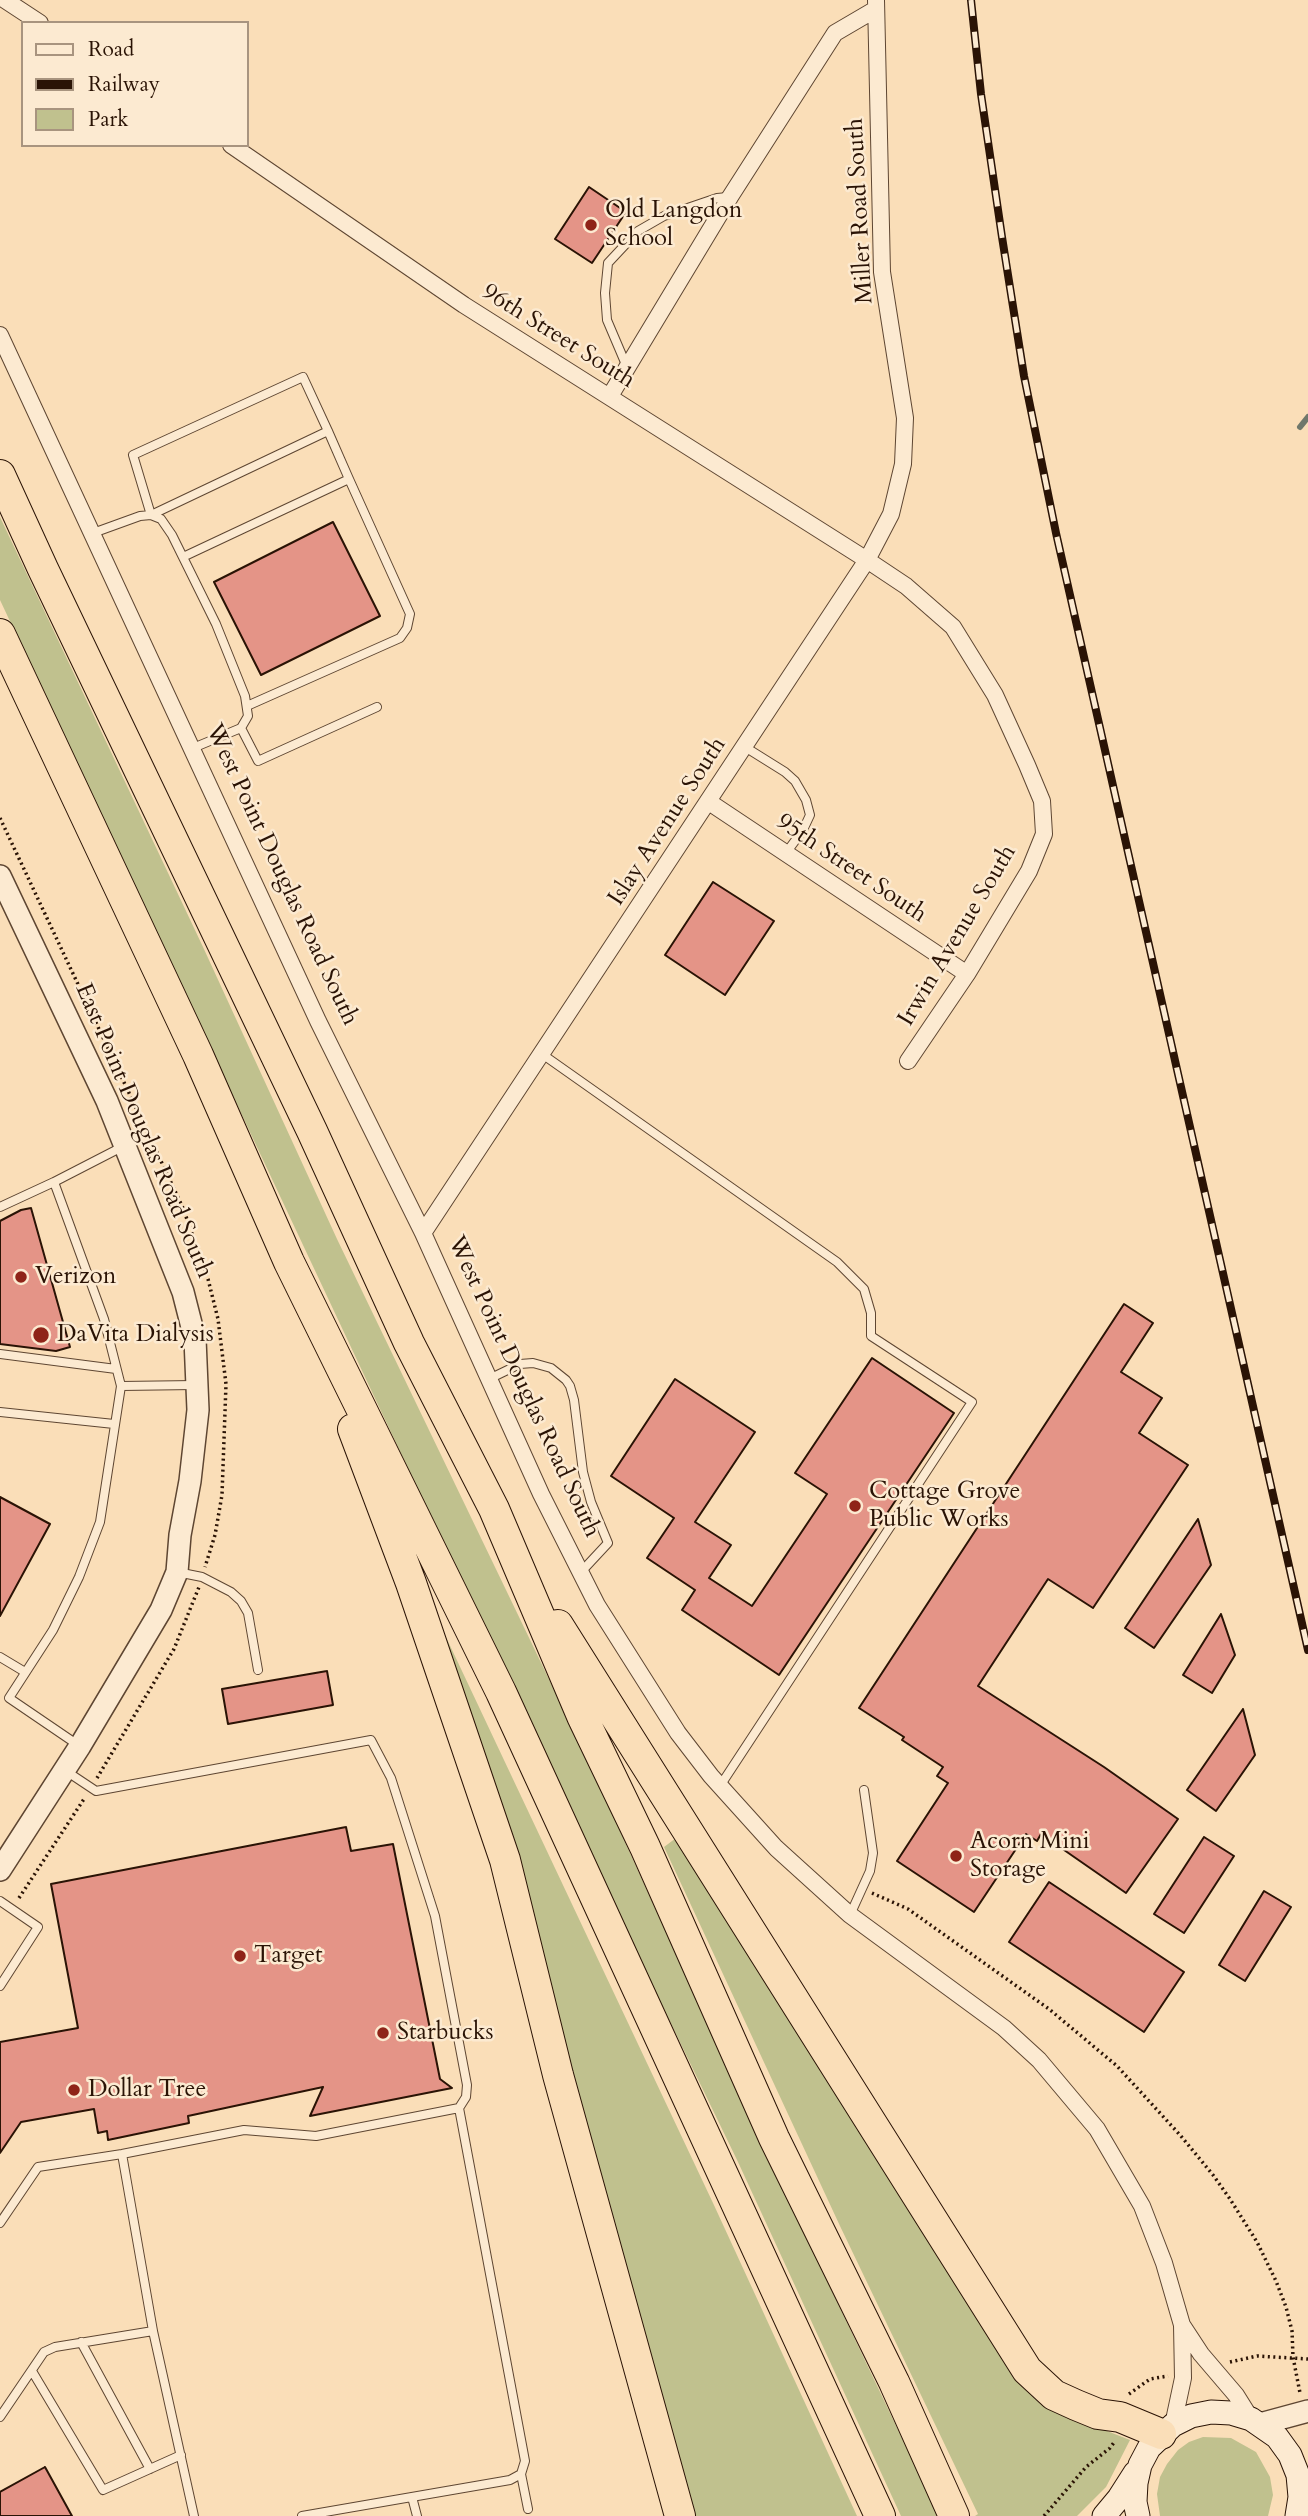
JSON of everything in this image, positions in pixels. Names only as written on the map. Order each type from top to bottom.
[{"type":"highway","points":[[0,475],[48,582],[312,1131],[409,1343],[494,1509],[582,1716],[645,1847],[774,2138],[894,2382],[952,2510]]},
{"type":"highway","points":[[0,634],[198,1055],[289,1262],[507,1704],[880,2516]]},
{"type":"highway","points":[[289,1262],[411,1583],[505,1860],[558,2074],[679,2514]]},
{"type":"highway","points":[[530,1594],[564,1633],[1027,2370],[1054,2395],[1076,2405],[1098,2414],[1167,2429]]},
{"type":"main road","points":[[1104,2516],[1119,2498],[1149,2448],[1167,2429],[1191,2416],[1211,2412],[1231,2413],[1255,2421],[1277,2438],[1290,2455],[1297,2475],[1300,2506]]},
{"type":"main road","points":[[1138,2516],[1136,2483],[1140,2465]]},
{"type":"street","points":[[5,0],[37,21]]},
{"type":"street","points":[[610,396],[730,197],[835,33],[876,5]]},
{"type":"street","name":"Miller Road South","points":[[876,5],[883,272],[905,418]]},
{"type":"street","name":"96th Street South","points":[[233,147],[464,305],[867,560]]},
{"type":"street","name":"West Point Douglas Road South","points":[[0,335],[318,1021],[423,1233],[541,1494],[597,1605],[677,1733],[776,1848],[850,1915],[1004,2028],[1039,2060],[1097,2129],[1142,2206],[1164,2263],[1182,2325],[1183,2378],[1167,2429]]},
{"type":"street","name":"Islay Avenue South","points":[[423,1233],[867,560],[891,513],[903,464],[905,418]]},
{"type":"street","name":"Irwin Avenue South","points":[[867,560],[906,586],[953,627],[995,695],[1042,801],[1044,834],[1029,871],[967,974],[908,1060]]},
{"type":"street","name":"95th Street South","points":[[709,802],[967,974]]},
{"type":"street","name":"East Point Douglas Road South","points":[[0,876],[107,1101],[183,1292],[195,1339],[198,1385],[198,1410],[177,1572],[161,1610],[65,1771],[0,1870]]},
{"type":"street","name":"West Point Douglas Road South","points":[[1182,2325],[1201,2354],[1255,2421]]},
{"type":"street","points":[[1255,2421],[1306,2412]]},
{"type":"lane","points":[[627,367],[607,320],[605,293],[608,263],[638,231],[664,216],[716,198],[730,197]]},
{"type":"lane","points":[[151,515],[133,455],[303,377],[410,614],[407,628],[400,638],[247,706]]},
{"type":"lane","points":[[93,533],[140,516],[151,515],[328,431]]},
{"type":"lane","points":[[183,557],[349,479]]},
{"type":"lane","points":[[151,515],[161,519],[172,535],[216,624],[247,706],[248,716],[241,728],[193,748]]},
{"type":"lane","points":[[241,728],[258,761],[377,707]]},
{"type":"lane","points":[[745,747],[785,772],[795,781],[806,800],[810,815],[786,853]]},
{"type":"lane","points":[[542,1054],[837,1262],[864,1289],[872,1313],[871,1336],[972,1402],[720,1786]]},
{"type":"lane","points":[[0,1207],[125,1146]]},
{"type":"lane","points":[[54,1182],[104,1319],[121,1386],[100,1521],[79,1577],[53,1630],[9,1698],[80,1746]]},
{"type":"lane","points":[[0,1354],[116,1369]]},
{"type":"lane","points":[[489,1379],[520,1364],[533,1363],[551,1368],[570,1386],[586,1482],[608,1543],[581,1572]]},
{"type":"lane","points":[[121,1386],[198,1385]]},
{"type":"lane","points":[[0,1412],[114,1424]]},
{"type":"lane","points":[[177,1572],[202,1577],[231,1592],[241,1601],[248,1613],[258,1670]]},
{"type":"lane","points":[[0,1657],[25,1672]]},
{"type":"lane","points":[[65,1771],[96,1791],[371,1740],[391,1778],[435,1916],[467,2085],[466,2097],[459,2108],[525,2461],[521,2474],[528,2509]]},
{"type":"lane","points":[[850,1915],[863,1889],[873,1853],[864,1790]]},
{"type":"lane","points":[[0,1900],[38,1927],[0,1986]]},
{"type":"lane","points":[[0,2223],[38,2166],[122,2154],[244,2130],[316,2136],[459,2108]]},
{"type":"lane","points":[[122,2154],[153,2331],[194,2516]]},
{"type":"lane","points":[[0,2417],[44,2352],[55,2347],[153,2331]]},
{"type":"lane","points":[[81,2342],[150,2469]]},
{"type":"lane","points":[[32,2371],[103,2490],[181,2455]]},
{"type":"lane","points":[[302,2516],[341,2513],[510,2480],[521,2474]]},
{"type":"lane","points":[[412,2497],[417,2516]]},
{"type":"path","points":[[863,1889],[908,1909],[1059,2017],[1116,2066],[1213,2175],[1256,2242],[1286,2308],[1306,2412]]},
{"type":"green space","points":[[0,517],[337,1239],[585,1754],[763,2146],[939,2516],[901,2516],[738,2162],[598,1873],[0,600]]},
{"type":"green space","points":[[445,1635],[713,2203],[857,2516],[692,2516],[614,2239],[509,1833],[480,1739],[442,1637]]},
{"type":"green space","points":[[676,1838],[1018,2381],[1064,2414],[1130,2440],[1106,2487],[1077,2516],[975,2516],[978,2514],[840,2226],[664,1847]]},
{"type":"green space","points":[[1203,2437],[1231,2438],[1256,2452],[1270,2477],[1273,2495],[1268,2516],[1160,2516],[1157,2494],[1160,2477],[1167,2464],[1178,2450]]},
{"type":"building","name":"Old Langdon School","points":[[589,187],[626,212],[592,263],[555,239]]},
{"type":"building","points":[[333,522],[380,616],[261,675],[214,582]]},
{"type":"building","points":[[713,882],[774,921],[725,995],[665,955]]},
{"type":"building","points":[[31,1208],[70,1347],[56,1351],[0,1344],[0,1221]]},
{"type":"building","points":[[1124,1304],[1153,1323],[1121,1372],[1162,1398],[1139,1433],[1188,1465],[1093,1608],[1048,1579],[978,1686],[1104,1767],[1178,1819],[1126,1893],[1041,1834],[1037,1841],[1026,1834],[974,1912],[897,1861],[948,1783],[937,1776],[943,1767],[902,1740],[904,1737],[859,1708]]},
{"type":"building","name":"Cottage Grove Public Works","points":[[872,1358],[954,1413],[779,1675],[682,1610],[695,1590],[647,1558],[674,1518],[611,1476],[675,1379],[755,1432],[695,1522],[731,1545],[709,1578],[752,1606],[827,1494],[795,1473]]},
{"type":"building","points":[[0,1497],[50,1524],[0,1616]]},
{"type":"building","points":[[1198,1519],[1211,1565],[1154,1648],[1125,1628]]},
{"type":"building","points":[[1221,1614],[1235,1655],[1212,1693],[1183,1675]]},
{"type":"building","points":[[327,1671],[333,1705],[228,1724],[222,1689]]},
{"type":"building","points":[[1243,1709],[1255,1755],[1216,1811],[1187,1790]]},
{"type":"building","name":"Target","points":[[346,1827],[351,1851],[393,1844],[440,2079],[452,2088],[310,2116],[323,2087],[188,2116],[189,2123],[108,2140],[107,2131],[98,2133],[94,2109],[21,2122],[0,2153],[0,2042],[78,2028],[51,1884]]},
{"type":"building","points":[[1204,1837],[1234,1856],[1184,1933],[1154,1914]]},
{"type":"building","points":[[1049,1882],[1184,1972],[1144,2032],[1009,1942]]},
{"type":"building","points":[[1264,1891],[1291,1907],[1245,1981],[1219,1965]]},
{"type":"building","points":[[45,2467],[72,2516],[0,2516],[0,2492]]},
{"type":"waterway","points":[[1300,427],[1308,417]]},
{"type":"railway","points":[[971,0],[981,94],[1024,376],[1056,533],[1308,1650]]},
{"type":"place","name":"Old Langdon School","points":[[591,225]]},
{"type":"place","name":"Verizon","points":[[21,1277]]},
{"type":"place","name":"DaVita Dialysis","points":[[41,1335]]},
{"type":"place","name":"Cottage Grove Public Works","points":[[855,1506]]},
{"type":"place","name":"Acorn Mini Storage","points":[[956,1856]]},
{"type":"place","name":"Target","points":[[240,1956]]},
{"type":"place","name":"Starbucks","points":[[383,2033]]},
{"type":"place","name":"Dollar Tree","points":[[74,2090]]}]
